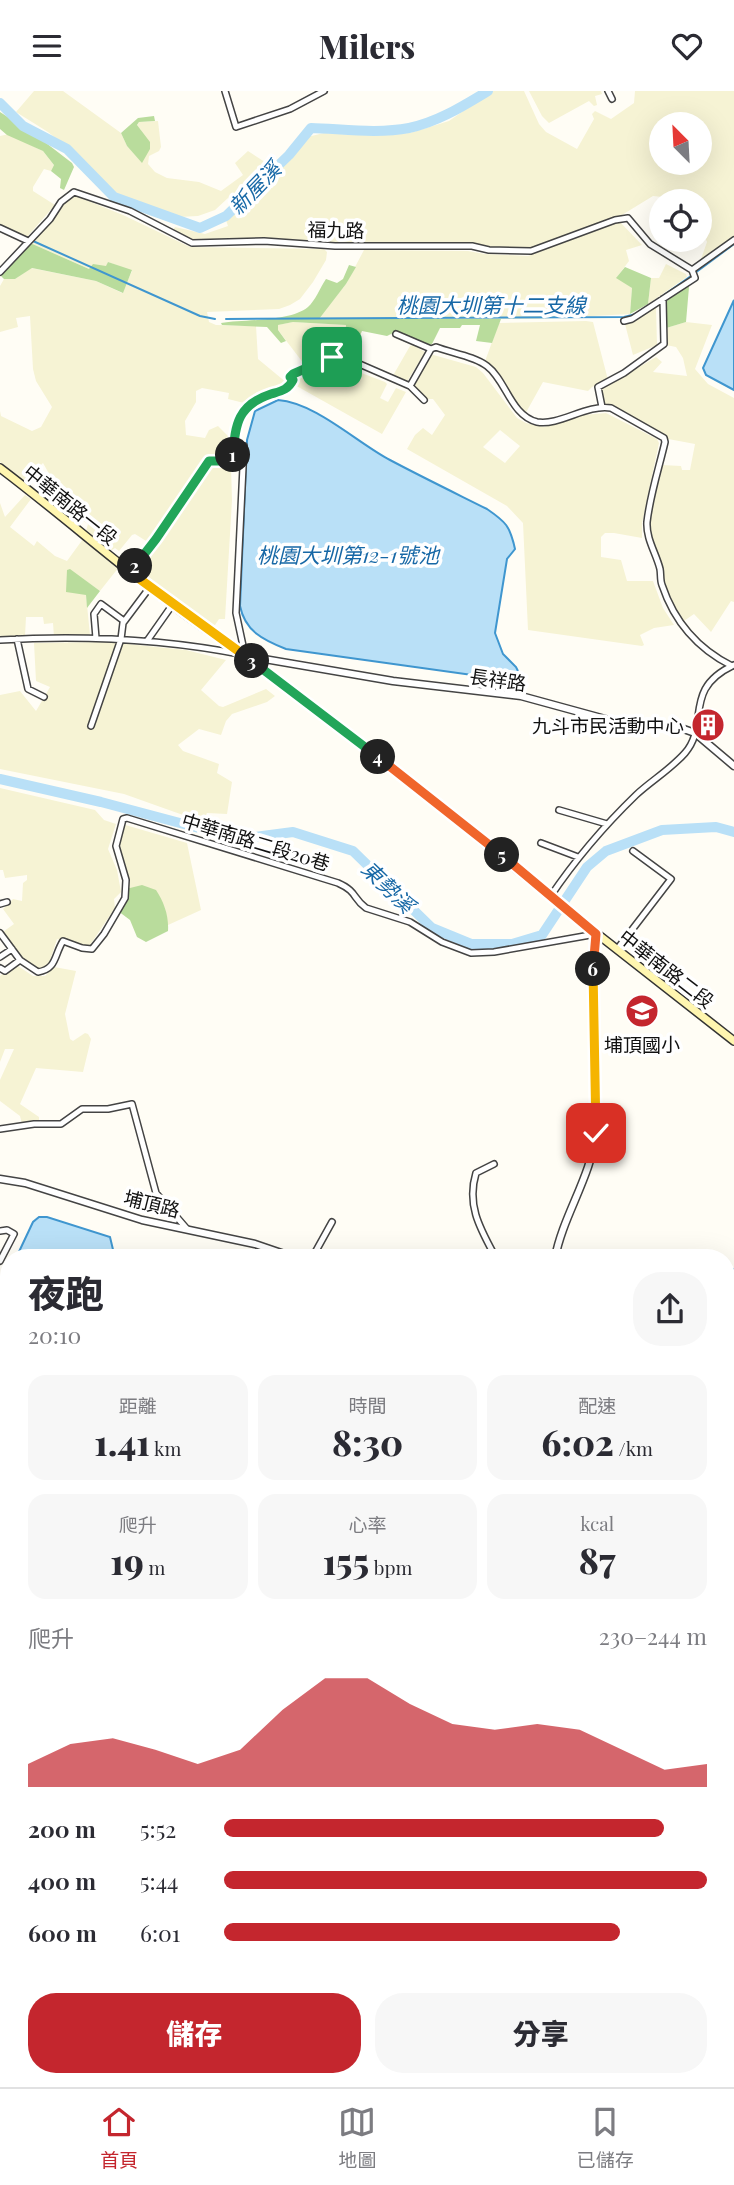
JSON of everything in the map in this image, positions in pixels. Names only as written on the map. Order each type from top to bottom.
[{"type":"main road","name":"中華南路一段","points":[[0,468],[130,572],[245,655],[447,811],[552,898]]},
{"type":"main road","name":"中華南路二段","points":[[552,898],[734,1041]]},
{"type":"street","points":[[225,91],[236,127],[290,109],[324,91]]},
{"type":"street","points":[[608,91],[612,99]]},
{"type":"street","name":"福九路","points":[[0,272],[66,198],[78,192],[130,211],[191,243],[264,241],[335,246],[472,246],[489,250],[531,251],[615,220],[628,218],[650,244],[692,271]]},
{"type":"street","points":[[0,228],[28,241]]},
{"type":"street","points":[[625,321],[695,278],[692,271],[734,240]]},
{"type":"street","points":[[602,407],[598,387],[624,373],[664,344],[663,299]]},
{"type":"street","points":[[396,334],[431,349],[436,348],[488,366],[522,414],[537,422],[602,407],[611,408],[664,438],[647,521],[661,583],[676,616],[694,640],[713,656],[733,665]]},
{"type":"street","points":[[410,386],[431,349]]},
{"type":"street","points":[[130,572],[209,461],[229,461],[233,458],[234,430],[246,407],[288,387],[293,380],[290,377],[293,374],[332,357],[341,356],[410,386],[424,400]]},
{"type":"street","points":[[0,640],[121,639],[189,644],[245,655],[236,613],[244,446]]},
{"type":"street","points":[[91,726],[121,639],[124,621],[150,587]]},
{"type":"street","points":[[96,638],[94,614],[101,604],[124,621]]},
{"type":"street","points":[[147,641],[173,604]]},
{"type":"street","points":[[17,639],[28,689],[44,697]]},
{"type":"street","name":"長祥路","points":[[245,655],[393,681],[521,697],[616,722],[678,727],[695,733],[734,766]]},
{"type":"street","points":[[552,898],[578,857],[607,824],[686,752],[695,733],[702,694],[721,671],[733,665]]},
{"type":"street","points":[[559,810],[607,824]]},
{"type":"street","name":"中華南路二段20巷","points":[[20,960],[38,972],[48,970],[54,965],[63,941],[92,949],[104,934],[127,891],[116,846],[123,819],[127,818],[338,883],[354,891],[360,904],[366,908],[410,922],[442,942],[471,953],[494,952],[596,934]]},
{"type":"street","points":[[541,843],[578,857]]},
{"type":"street","points":[[618,948],[671,879],[633,851]]},
{"type":"street","points":[[0,904],[8,902]]},
{"type":"street","points":[[0,933],[20,960],[5,971],[0,968]]},
{"type":"street","points":[[558,1249],[596,1133],[592,1004],[596,934]]},
{"type":"street","points":[[0,957],[12,949]]},
{"type":"street","points":[[0,1129],[34,1124],[61,1124],[82,1109],[108,1109],[132,1104],[156,1193],[187,1229]]},
{"type":"street","points":[[491,1249],[474,1215],[472,1194],[476,1173],[494,1164]]},
{"type":"street","name":"埔頂路","points":[[0,1179],[25,1183],[142,1220],[270,1249]]},
{"type":"street","points":[[317,1249],[332,1222]]},
{"type":"street","points":[[0,1231],[7,1230],[14,1234],[6,1249]]},
{"type":"shaded area","points":[[34,91],[63,91],[121,133],[127,146],[142,162],[141,130],[137,126],[139,122],[158,121],[161,147],[149,156],[148,164],[155,172],[167,178],[199,182],[221,191],[243,175],[235,163],[248,151],[269,167],[235,201],[228,198],[215,210],[198,216],[179,217],[115,193],[77,155],[16,112]]},
{"type":"shaded area","points":[[492,91],[524,91],[539,124],[546,132],[577,149],[594,119],[592,114],[595,111],[611,119],[634,103],[635,91],[734,91],[734,237],[700,262],[704,252],[712,252],[712,189],[649,189],[649,198],[617,218],[525,252],[465,247],[264,241],[191,243],[171,234],[175,227],[205,234],[228,226],[226,220],[307,137],[324,133],[410,133],[449,121]]},
{"type":"shaded area","points":[[529,91],[601,91],[602,94],[595,96],[597,105],[594,106],[589,101],[549,123],[542,116]]},
{"type":"shaded area","points":[[9,134],[43,151],[54,165],[51,171],[44,169],[33,191],[55,205],[26,238],[0,227],[0,136]]},
{"type":"shaded area","points":[[70,196],[123,215],[190,247],[324,249],[327,252],[326,260],[313,282],[300,299],[290,305],[279,309],[207,312],[209,322],[216,325],[256,326],[258,359],[287,383],[257,392],[244,403],[228,399],[229,393],[202,388],[196,391],[196,402],[185,421],[186,435],[205,438],[209,430],[218,426],[228,436],[229,458],[207,460],[202,464],[151,544],[135,534],[119,551],[115,548],[112,550],[86,531],[88,524],[79,518],[60,493],[43,463],[24,481],[0,462],[0,411],[1,416],[32,431],[41,427],[52,407],[36,381],[33,369],[30,316],[16,318],[18,327],[0,332],[0,286],[4,279],[15,279],[31,268],[96,281],[122,293],[132,271],[108,262],[107,266],[89,269],[28,242]]},
{"type":"shaded area","points":[[620,222],[642,245],[626,250],[629,261],[617,277],[632,288],[630,314],[537,319],[318,319],[346,284],[364,250],[468,251],[528,256]]},
{"type":"shaded area","points":[[666,264],[687,277],[648,304],[651,278],[659,278]]},
{"type":"shaded area","points":[[654,307],[657,345],[633,355],[625,324]]},
{"type":"shaded area","points":[[293,322],[347,325],[343,358],[330,355],[304,364],[278,330],[277,325]]},
{"type":"shaded area","points":[[593,322],[608,380],[588,391],[543,382],[524,416],[484,364],[499,323]]},
{"type":"shaded area","points":[[686,322],[712,325],[695,369],[708,384],[734,398],[734,602],[731,601],[711,632],[694,614],[681,623],[660,576],[646,530],[659,467],[681,466],[682,470],[690,470],[695,444],[663,438],[603,406],[599,391],[656,357],[662,362],[653,372],[687,376],[683,358],[676,347],[666,345],[663,329]]},
{"type":"shaded area","points":[[413,345],[425,352],[405,385],[391,379]]},
{"type":"shaded area","points":[[430,354],[476,367],[517,418],[526,423],[544,427],[584,415],[606,413],[657,439],[659,443],[642,523],[642,538],[605,533],[601,537],[601,557],[621,560],[627,581],[653,581],[663,608],[674,625],[654,628],[640,635],[644,645],[642,646],[528,630],[523,523],[507,506],[407,449],[415,435],[423,428],[432,435],[445,415],[433,399],[421,399],[411,388]],"holes":[[[500,430],[520,446],[505,463],[483,447]]]},
{"type":"shaded area","points":[[330,361],[385,382],[387,384],[380,398],[388,402],[396,388],[406,392],[382,434],[293,384],[295,376]]},
{"type":"shaded area","points":[[210,464],[231,466],[232,500],[225,619],[219,619],[211,631],[135,570]]},
{"type":"shaded area","points":[[25,495],[31,499],[10,527],[34,546],[37,541],[55,556],[67,561],[83,539],[119,567],[100,591],[80,577],[86,595],[90,635],[54,637],[53,623],[44,624],[43,617],[26,617],[25,636],[0,639],[0,503],[5,517]]},
{"type":"shaded area","points":[[108,642],[186,650],[226,660],[201,690],[219,706],[223,707],[266,689],[275,696],[267,702],[232,714],[221,735],[199,729],[178,745],[183,751],[219,764],[217,773],[232,782],[227,814],[207,813],[204,819],[183,815],[124,794],[0,769],[0,695],[20,691],[36,711],[50,687],[36,681],[34,643]]},
{"type":"shaded area","points":[[0,788],[95,810],[104,820],[116,824],[108,849],[117,870],[121,892],[114,899],[115,908],[88,948],[83,949],[57,939],[49,964],[35,971],[18,959],[0,934],[14,924],[3,909],[13,899],[22,901],[23,883],[27,880],[27,875],[5,878],[3,870],[0,870]]},
{"type":"shaded area","points":[[122,824],[187,843],[201,910],[168,925],[164,906],[126,889],[115,854]]},
{"type":"shaded area","points":[[15,964],[33,976],[45,976],[54,967],[76,971],[65,1014],[70,1039],[73,1041],[85,1033],[91,1039],[83,1072],[36,1068],[20,1104],[39,1117],[39,1120],[22,1124],[20,1116],[0,1101],[0,1080],[14,1049],[5,1049],[0,1062],[0,976]]},
{"type":"green space","points":[[0,112],[72,163],[74,167],[64,190],[60,188],[61,179],[51,171],[54,165],[43,151],[7,135],[0,129]]},
{"type":"green space","points":[[154,116],[155,121],[139,122],[137,125],[150,142],[150,149],[142,163],[127,146],[121,133],[138,118]]},
{"type":"green space","points":[[28,242],[89,269],[93,264],[106,266],[108,262],[132,270],[123,293],[96,281],[32,268],[15,279],[4,279],[1,276]]},
{"type":"green space","points":[[349,265],[356,267],[319,319],[501,319],[492,343],[476,341],[480,325],[440,328],[429,345],[393,333],[387,336],[362,331],[351,357],[344,355],[346,325],[293,322],[278,325],[278,330],[286,341],[281,343],[267,327],[221,323],[279,318],[300,312],[311,304],[326,279],[337,283],[343,279]]},
{"type":"green space","points":[[625,267],[651,278],[648,304],[630,314],[632,288],[616,278]]},
{"type":"green space","points":[[686,286],[689,287],[686,322],[663,329],[663,304]]},
{"type":"green space","points":[[70,569],[100,591],[87,608],[86,595],[66,592],[67,570]]},
{"type":"green space","points":[[142,885],[156,890],[165,909],[168,925],[168,931],[146,942],[137,937],[130,920],[118,911],[126,889]]},
{"type":"water","points":[[734,300],[734,390],[706,375],[703,368]]},
{"type":"water","name":"桃園大圳第12-1號池","points":[[278,400],[307,408],[390,460],[487,509],[503,521],[515,549],[507,559],[495,633],[503,654],[516,667],[521,677],[508,680],[286,649],[263,638],[251,628],[242,615],[240,606],[247,440],[255,411]]},
{"type":"water","points":[[39,1217],[47,1217],[110,1237],[113,1249],[20,1249],[33,1222]]},
{"type":"waterway","name":"新屋溪","points":[[0,103],[23,126],[67,149],[114,197],[200,228],[226,216],[289,155],[311,128],[373,131],[409,128],[440,118],[488,91]]},
{"type":"waterway","name":"桃園大圳第十二支線","points":[[33,241],[200,316],[215,319]]},
{"type":"waterway","name":"桃園大圳第十二支線","points":[[695,273],[734,244]]},
{"type":"waterway","name":"桃園大圳第十二支線","points":[[664,295],[691,276]]},
{"type":"waterway","name":"桃園大圳第十二支線","points":[[226,319],[624,317],[636,314]]},
{"type":"waterway","name":"東勢溪","points":[[0,779],[101,802],[240,839],[293,832],[353,851],[432,928],[471,944],[512,944],[542,935],[587,867],[606,851],[662,830],[716,827],[734,832]]},
{"type":"place","name":"九斗市民活動中心","points":[[708,725]]},
{"type":"place","name":"埔頂國小","points":[[642,1011]]},
{"type":"route","points":[[332,357],[293,374],[290,377],[292,383],[281,392],[271,394],[246,407],[234,430],[233,458],[229,461],[209,461],[130,572],[245,655],[421,790],[596,934],[592,1004],[596,1133]]}]
